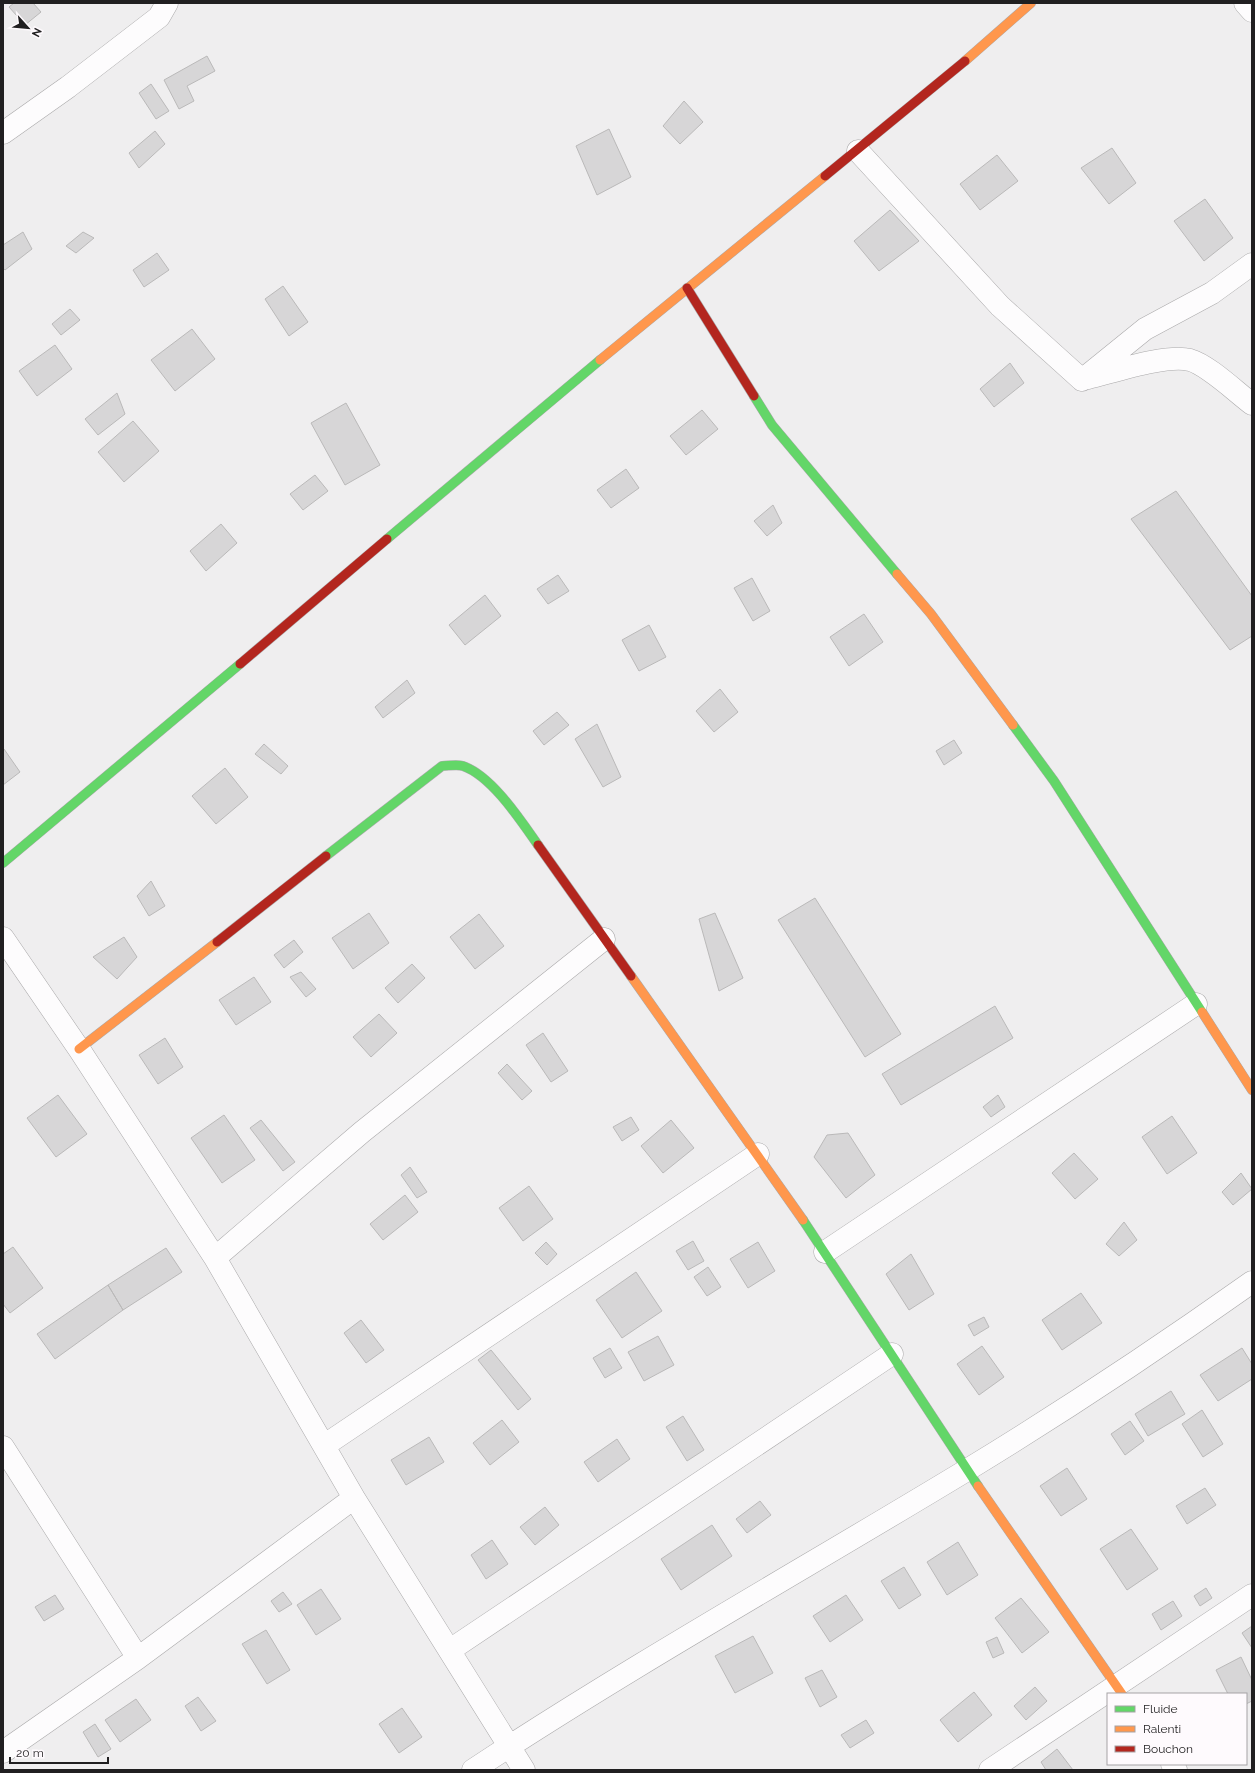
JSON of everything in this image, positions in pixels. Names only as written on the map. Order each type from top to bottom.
[{"type":"street","points":[[3,133],[68,87],[159,17],[167,3]]},
{"type":"street","points":[[3,863],[687,288],[858,151],[1031,3]]},
{"type":"street","points":[[1245,3],[1252,11]]},
{"type":"street","points":[[858,151],[1000,306],[1082,380]]},
{"type":"street","points":[[1082,380],[1145,329],[1212,293],[1252,264]]},
{"type":"street","points":[[687,288],[772,425],[931,614],[1054,780],[1252,1090]]},
{"type":"street","points":[[1082,380],[1174,358],[1190,360],[1206,369],[1252,404]]},
{"type":"street","points":[[79,1049],[442,766],[462,765],[478,773],[511,807],[758,1154],[825,1252],[967,1470],[1120,1690],[1252,1595]]},
{"type":"street","points":[[3,938],[79,1049],[215,1258],[325,1445],[354,1498],[524,1770]]},
{"type":"street","points":[[215,1258],[362,1132],[604,939]]},
{"type":"street","points":[[825,1252],[1196,1004]]},
{"type":"street","points":[[325,1445],[758,1154]]},
{"type":"street","points":[[474,1770],[509,1746],[687,1636],[967,1470],[1153,1352],[1252,1282]]},
{"type":"street","points":[[450,1650],[892,1354]]},
{"type":"street","points":[[3,1446],[138,1658]]},
{"type":"street","points":[[3,1752],[138,1658],[354,1498]]},
{"type":"street","points":[[990,1770],[1107,1698]]},
{"type":"building","points":[[14,3],[33,3],[41,12],[25,25],[9,7]]},
{"type":"building","points":[[207,56],[215,71],[187,86],[194,101],[179,109],[164,80]]},
{"type":"building","points":[[151,84],[169,111],[156,119],[139,93]]},
{"type":"building","points":[[684,101],[703,122],[680,144],[663,126]]},
{"type":"building","points":[[609,129],[631,177],[597,195],[576,146]]},
{"type":"building","points":[[155,131],[165,144],[139,168],[129,153]]},
{"type":"building","points":[[1112,148],[1136,183],[1109,204],[1081,168]]},
{"type":"building","points":[[997,155],[1018,181],[980,210],[960,184]]},
{"type":"building","points":[[1205,199],[1233,238],[1204,261],[1174,221]]},
{"type":"building","points":[[890,210],[919,241],[879,271],[854,241]]},
{"type":"building","points":[[23,232],[32,249],[5,270],[3,268],[3,245]]},
{"type":"building","points":[[83,232],[94,238],[76,253],[66,246]]},
{"type":"building","points":[[157,253],[169,270],[144,287],[133,270]]},
{"type":"building","points":[[283,286],[308,322],[289,336],[265,299]]},
{"type":"building","points":[[70,309],[80,320],[61,335],[52,324]]},
{"type":"building","points":[[192,329],[215,359],[175,391],[151,360]]},
{"type":"building","points":[[55,345],[72,369],[37,396],[19,371]]},
{"type":"building","points":[[1010,363],[1024,383],[994,407],[980,389]]},
{"type":"building","points":[[117,393],[125,414],[98,435],[85,419]]},
{"type":"building","points":[[346,403],[380,465],[345,485],[311,423]]},
{"type":"building","points":[[702,410],[718,429],[686,455],[670,436]]},
{"type":"building","points":[[133,421],[159,451],[124,482],[98,452]]},
{"type":"building","points":[[626,469],[639,488],[611,508],[597,490]]},
{"type":"building","points":[[315,475],[328,491],[303,510],[290,494]]},
{"type":"building","points":[[1176,491],[1252,596],[1252,636],[1230,650],[1131,519]]},
{"type":"building","points":[[773,505],[782,523],[767,536],[754,521]]},
{"type":"building","points":[[221,524],[237,543],[206,571],[190,551]]},
{"type":"building","points":[[558,575],[569,591],[548,604],[537,589]]},
{"type":"building","points":[[752,578],[770,611],[753,621],[734,588]]},
{"type":"building","points":[[485,595],[501,616],[465,645],[449,625]]},
{"type":"building","points":[[864,614],[883,642],[849,666],[830,637]]},
{"type":"building","points":[[649,625],[666,657],[639,671],[622,640]]},
{"type":"building","points":[[407,680],[415,693],[383,718],[375,707]]},
{"type":"building","points":[[720,689],[738,712],[714,732],[696,711]]},
{"type":"building","points":[[557,712],[569,725],[544,745],[533,731]]},
{"type":"building","points":[[597,724],[621,777],[603,787],[575,739]]},
{"type":"building","points":[[954,740],[962,753],[944,765],[936,751]]},
{"type":"building","points":[[264,744],[288,766],[281,774],[255,754]]},
{"type":"building","points":[[4,749],[20,772],[3,785],[3,750]]},
{"type":"building","points":[[225,768],[248,797],[216,824],[192,796]]},
{"type":"building","points":[[151,881],[165,906],[149,916],[137,896]]},
{"type":"building","points":[[815,898],[901,1034],[865,1057],[778,920]]},
{"type":"building","points":[[369,913],[389,943],[353,969],[332,938]]},
{"type":"building","points":[[715,913],[743,978],[719,991],[699,919]]},
{"type":"building","points":[[479,914],[504,946],[475,969],[450,937]]},
{"type":"building","points":[[124,937],[137,957],[117,979],[93,957]]},
{"type":"building","points":[[294,940],[303,952],[284,968],[274,955]]},
{"type":"building","points":[[412,964],[425,978],[398,1003],[385,988]]},
{"type":"building","points":[[301,972],[316,989],[306,997],[290,977]]},
{"type":"building","points":[[254,977],[271,1002],[236,1025],[219,1000]]},
{"type":"building","points":[[995,1006],[1013,1038],[901,1105],[882,1074]]},
{"type":"building","points":[[379,1014],[397,1033],[371,1057],[353,1037]]},
{"type":"building","points":[[543,1033],[568,1071],[551,1082],[526,1045]]},
{"type":"building","points":[[165,1038],[183,1067],[158,1084],[139,1055]]},
{"type":"building","points":[[507,1064],[532,1091],[522,1100],[498,1073]]},
{"type":"building","points":[[58,1095],[87,1134],[56,1157],[27,1118]]},
{"type":"building","points":[[998,1095],[1005,1107],[991,1117],[983,1107]]},
{"type":"building","points":[[224,1115],[255,1160],[222,1183],[191,1138]]},
{"type":"building","points":[[1172,1116],[1197,1153],[1167,1174],[1142,1137]]},
{"type":"building","points":[[631,1117],[639,1130],[622,1141],[613,1127]]},
{"type":"building","points":[[261,1120],[295,1162],[283,1171],[250,1128]]},
{"type":"building","points":[[671,1120],[694,1148],[663,1173],[641,1146]]},
{"type":"building","points":[[848,1133],[875,1175],[846,1198],[814,1157],[827,1135]]},
{"type":"building","points":[[1074,1153],[1098,1179],[1075,1199],[1052,1173]]},
{"type":"building","points":[[410,1167],[427,1192],[417,1198],[401,1175]]},
{"type":"building","points":[[1241,1173],[1252,1189],[1233,1205],[1222,1192]]},
{"type":"building","points":[[529,1186],[553,1219],[523,1241],[499,1208]]},
{"type":"building","points":[[405,1195],[418,1212],[383,1240],[370,1224]]},
{"type":"building","points":[[1124,1222],[1137,1240],[1119,1256],[1106,1244]]},
{"type":"building","points":[[693,1241],[704,1261],[688,1270],[676,1251]]},
{"type":"building","points":[[546,1242],[557,1254],[547,1265],[535,1253]]},
{"type":"building","points":[[758,1242],[775,1271],[748,1288],[730,1259]]},
{"type":"building","points":[[13,1247],[43,1288],[10,1313],[3,1304],[3,1254]]},
{"type":"building","points":[[166,1248],[182,1272],[123,1310],[108,1285]]},
{"type":"building","points":[[911,1254],[934,1294],[909,1310],[886,1274]]},
{"type":"building","points":[[708,1267],[721,1287],[707,1296],[694,1277]]},
{"type":"building","points":[[636,1272],[662,1311],[622,1338],[596,1300]]},
{"type":"building","points":[[108,1285],[123,1310],[55,1359],[37,1334]]},
{"type":"building","points":[[1081,1293],[1102,1323],[1062,1350],[1042,1320]]},
{"type":"building","points":[[984,1317],[989,1327],[974,1336],[968,1325]]},
{"type":"building","points":[[361,1320],[384,1350],[366,1363],[344,1333]]},
{"type":"building","points":[[658,1336],[674,1365],[644,1381],[628,1352]]},
{"type":"building","points":[[982,1346],[1004,1377],[979,1395],[957,1364]]},
{"type":"building","points":[[610,1348],[622,1368],[605,1378],[593,1358]]},
{"type":"building","points":[[1242,1348],[1252,1364],[1252,1379],[1218,1401],[1200,1375]]},
{"type":"building","points":[[491,1350],[531,1399],[518,1410],[478,1360]]},
{"type":"building","points":[[1171,1391],[1185,1414],[1148,1436],[1135,1414]]},
{"type":"building","points":[[1202,1410],[1223,1444],[1203,1457],[1182,1424]]},
{"type":"building","points":[[683,1416],[704,1450],[687,1461],[666,1427]]},
{"type":"building","points":[[502,1420],[519,1442],[490,1465],[473,1443]]},
{"type":"building","points":[[1130,1421],[1144,1441],[1125,1455],[1111,1434]]},
{"type":"building","points":[[429,1437],[444,1462],[406,1485],[391,1460]]},
{"type":"building","points":[[617,1439],[630,1459],[598,1482],[584,1462]]},
{"type":"building","points":[[1067,1468],[1087,1499],[1061,1516],[1040,1486]]},
{"type":"building","points":[[1205,1488],[1216,1505],[1187,1524],[1176,1506]]},
{"type":"building","points":[[760,1501],[771,1515],[747,1533],[736,1519]]},
{"type":"building","points":[[545,1507],[559,1525],[535,1545],[520,1527]]},
{"type":"building","points":[[712,1525],[732,1556],[681,1590],[661,1559]]},
{"type":"building","points":[[1131,1529],[1158,1569],[1127,1590],[1100,1549]]},
{"type":"building","points":[[492,1540],[508,1564],[486,1579],[471,1555]]},
{"type":"building","points":[[958,1542],[978,1575],[947,1595],[927,1562]]},
{"type":"building","points":[[904,1567],[921,1595],[899,1609],[881,1581]]},
{"type":"building","points":[[1206,1588],[1212,1598],[1200,1606],[1194,1596]]},
{"type":"building","points":[[321,1589],[341,1619],[316,1635],[297,1605]]},
{"type":"building","points":[[283,1592],[292,1604],[279,1612],[271,1601]]},
{"type":"building","points":[[55,1595],[64,1609],[44,1621],[35,1607]]},
{"type":"building","points":[[846,1595],[863,1620],[830,1642],[813,1616]]},
{"type":"building","points":[[1021,1598],[1049,1632],[1022,1653],[995,1618]]},
{"type":"building","points":[[1173,1601],[1182,1616],[1161,1630],[1152,1614]]},
{"type":"building","points":[[1252,1626],[1252,1648],[1242,1633]]},
{"type":"building","points":[[266,1630],[290,1670],[267,1684],[242,1644]]},
{"type":"building","points":[[753,1636],[773,1673],[735,1693],[715,1656]]},
{"type":"building","points":[[997,1637],[1004,1653],[993,1658],[986,1642]]},
{"type":"building","points":[[1241,1657],[1252,1680],[1252,1701],[1247,1704],[1247,1693],[1228,1693],[1216,1670]]},
{"type":"building","points":[[822,1670],[837,1697],[820,1707],[805,1678]]},
{"type":"building","points":[[1035,1687],[1047,1701],[1026,1720],[1014,1706]]},
{"type":"building","points":[[974,1692],[992,1715],[958,1742],[940,1720]]},
{"type":"building","points":[[198,1697],[216,1721],[201,1731],[185,1706]]},
{"type":"building","points":[[136,1699],[151,1720],[120,1742],[105,1720]]},
{"type":"building","points":[[402,1708],[422,1737],[399,1753],[379,1724]]},
{"type":"building","points":[[866,1720],[874,1733],[850,1748],[841,1735]]},
{"type":"building","points":[[95,1724],[111,1749],[98,1757],[83,1732]]},
{"type":"building","points":[[1057,1749],[1073,1770],[1046,1770],[1041,1762]]},
{"type":"traffic: fast","points":[[387,539],[600,360]]},
{"type":"traffic: fast","points":[[754,396],[772,425],[897,574]]},
{"type":"traffic: fast","points":[[3,863],[240,664]]},
{"type":"traffic: fast","points":[[1013,725],[1054,781],[1202,1012]]},
{"type":"traffic: fast","points":[[326,856],[442,766],[452,765],[463,766],[474,771],[485,779],[505,800],[538,845]]},
{"type":"traffic: fast","points":[[803,1220],[978,1486]]},
{"type":"traffic: slow","points":[[965,61],[1031,3]]},
{"type":"traffic: slow","points":[[600,360],[825,176]]},
{"type":"traffic: slow","points":[[897,574],[931,614],[1013,725]]},
{"type":"traffic: slow","points":[[79,1049],[217,942]]},
{"type":"traffic: slow","points":[[631,976],[803,1220]]},
{"type":"traffic: slow","points":[[1202,1012],[1252,1090]]},
{"type":"traffic: slow","points":[[978,1486],[1121,1693]]},
{"type":"traffic: jam","points":[[825,176],[965,61]]},
{"type":"traffic: jam","points":[[687,288],[754,396]]},
{"type":"traffic: jam","points":[[240,664],[387,539]]},
{"type":"traffic: jam","points":[[538,845],[631,976]]},
{"type":"traffic: jam","points":[[217,942],[326,856]]}]
